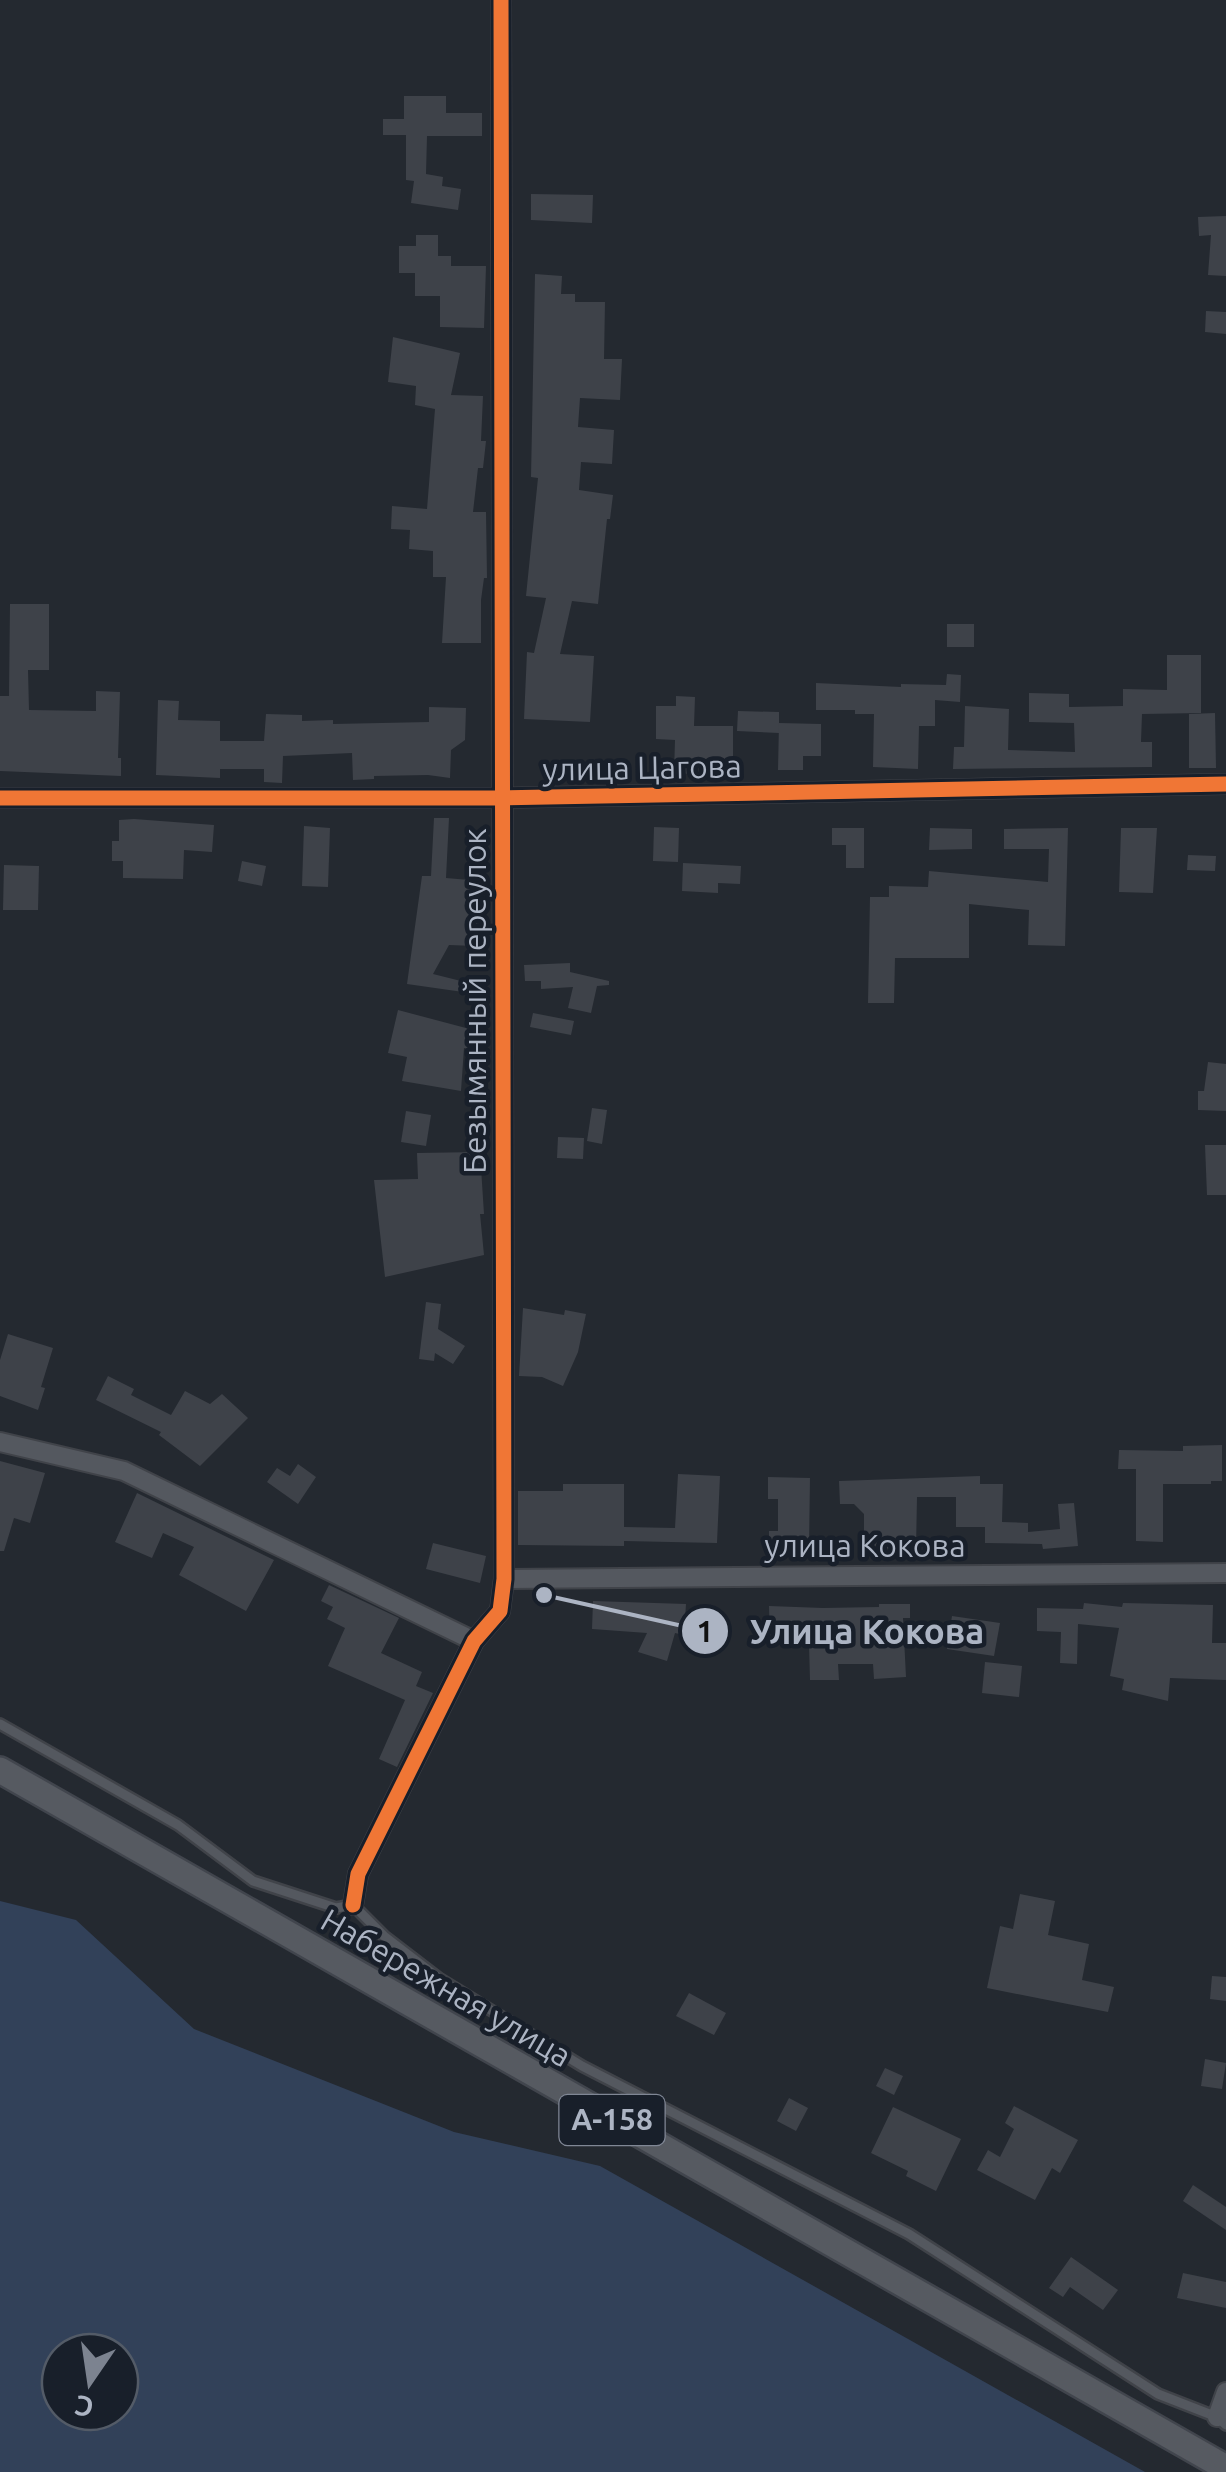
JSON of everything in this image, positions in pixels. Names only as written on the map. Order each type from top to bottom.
[{"type":"main road","name":"Набережная улица","points":[[0,1770],[1226,2468]]},
{"type":"street","name":"Безымянный переулок","points":[[353,1905],[358,1874],[474,1641],[500,1612],[504,1578],[502,0]]},
{"type":"street","name":"улица Цагова","points":[[0,798],[501,798],[1226,784]]},
{"type":"street","points":[[0,1442],[124,1471],[474,1641]]},
{"type":"street","name":"улица Кокова","points":[[504,1578],[1226,1573]]},
{"type":"street","points":[[1222,2421],[1226,2392]]},
{"type":"lane","points":[[0,1724],[178,1825],[252,1881],[336,1908],[353,1905],[384,1936],[440,1979],[582,2066],[909,2234],[1158,2394],[1222,2421]]},
{"type":"water","points":[[0,1901],[76,1920],[194,2029],[454,2132],[600,2166],[1145,2472],[0,2472]]},
{"type":"building","points":[[404,96],[446,96],[446,113],[482,113],[482,136],[427,136],[426,174],[443,177],[442,186],[461,189],[458,210],[411,203],[414,181],[406,180],[406,135],[383,135],[383,119],[404,119]]},
{"type":"building","points":[[531,194],[593,195],[592,223],[531,220]]},
{"type":"building","points":[[1226,216],[1226,276],[1208,275],[1211,235],[1199,236],[1198,217]]},
{"type":"building","points":[[416,235],[438,235],[438,256],[451,256],[451,266],[486,266],[484,328],[440,327],[440,296],[415,296],[415,273],[399,273],[399,246],[416,246]]},
{"type":"building","points":[[535,274],[562,276],[561,294],[575,294],[575,302],[605,302],[604,359],[622,359],[620,400],[580,398],[578,427],[614,430],[612,464],[581,462],[579,490],[613,495],[598,604],[572,601],[560,654],[594,656],[590,722],[524,719],[527,652],[534,653],[546,598],[526,596],[538,478],[531,477]]},
{"type":"building","points":[[1206,311],[1226,312],[1226,334],[1205,332]]},
{"type":"building","points":[[393,337],[460,353],[451,395],[483,396],[481,441],[486,441],[483,468],[478,468],[473,512],[486,512],[487,578],[481,600],[481,643],[442,643],[446,577],[433,577],[433,551],[409,549],[410,530],[391,529],[392,506],[427,509],[435,409],[415,405],[416,386],[388,382]]},
{"type":"building","points":[[10,604],[49,604],[49,670],[28,670],[29,710],[96,711],[96,691],[120,692],[121,776],[0,771],[0,696],[9,696]]},
{"type":"building","points":[[947,624],[974,624],[974,647],[947,647]]},
{"type":"building","points":[[1167,655],[1201,655],[1201,713],[1142,714],[1141,742],[1152,742],[1152,767],[953,769],[954,747],[964,747],[965,706],[1009,709],[1008,750],[1075,752],[1074,723],[1029,722],[1029,693],[1069,694],[1069,707],[1123,706],[1123,689],[1167,690]]},
{"type":"building","points":[[947,674],[961,675],[960,702],[935,700],[935,726],[919,726],[918,769],[873,767],[874,714],[816,710],[816,683],[946,685]]},
{"type":"building","points":[[676,696],[695,697],[694,726],[733,726],[733,759],[693,759],[693,774],[674,773],[675,740],[656,739],[656,706],[676,706]]},
{"type":"building","points":[[158,700],[179,701],[178,720],[220,721],[220,741],[264,741],[266,714],[302,715],[302,721],[333,720],[333,724],[429,722],[429,707],[466,708],[465,740],[451,750],[450,778],[374,776],[353,780],[352,753],[283,756],[282,783],[264,782],[264,769],[220,769],[220,778],[156,775]]},
{"type":"building","points":[[738,711],[779,712],[779,733],[737,731]]},
{"type":"building","points":[[1215,713],[1216,768],[1189,768],[1189,714]]},
{"type":"building","points":[[779,723],[821,724],[821,756],[803,756],[803,770],[778,770]]},
{"type":"building","points":[[434,818],[449,818],[446,878],[481,881],[475,946],[449,945],[433,974],[465,982],[463,992],[407,984],[422,876],[431,876]]},
{"type":"building","points":[[119,820],[214,825],[212,852],[184,850],[183,879],[123,878],[123,861],[112,861],[112,841],[119,841]]},
{"type":"building","points":[[304,826],[330,828],[328,887],[302,886]]},
{"type":"building","points":[[654,827],[679,828],[678,862],[653,861]]},
{"type":"building","points":[[832,828],[864,828],[864,868],[846,868],[846,845],[832,845]]},
{"type":"building","points":[[930,828],[972,829],[972,849],[929,850]]},
{"type":"building","points":[[1068,828],[1065,946],[1028,945],[1029,910],[969,904],[969,958],[895,958],[894,1003],[868,1003],[870,897],[889,897],[889,886],[928,887],[929,871],[1048,882],[1049,849],[1004,849],[1004,829]]},
{"type":"building","points":[[1121,828],[1157,828],[1153,893],[1119,892]]},
{"type":"building","points":[[1188,855],[1216,856],[1215,871],[1187,870]]},
{"type":"building","points":[[242,861],[266,866],[262,886],[238,881]]},
{"type":"building","points":[[683,863],[741,866],[740,884],[718,883],[718,893],[682,891]]},
{"type":"building","points":[[4,865],[39,866],[38,910],[3,910]]},
{"type":"building","points":[[570,963],[570,972],[609,981],[609,985],[597,986],[591,1013],[568,1008],[573,987],[541,989],[541,981],[525,981],[524,965]]},
{"type":"building","points":[[398,1010],[481,1032],[481,1052],[464,1048],[461,1091],[402,1081],[407,1057],[388,1053]]},
{"type":"building","points":[[533,1013],[574,1021],[571,1035],[530,1027]]},
{"type":"building","points":[[1208,1062],[1226,1064],[1226,1111],[1198,1110],[1198,1091],[1204,1091]]},
{"type":"building","points":[[592,1108],[607,1110],[602,1144],[587,1141]]},
{"type":"building","points":[[406,1111],[431,1115],[426,1146],[401,1142]]},
{"type":"building","points":[[558,1137],[584,1138],[583,1159],[557,1158]]},
{"type":"building","points":[[1205,1145],[1226,1145],[1226,1195],[1207,1195]]},
{"type":"building","points":[[480,1152],[484,1255],[385,1277],[374,1180],[418,1179],[417,1153]]},
{"type":"building","points":[[426,1302],[441,1304],[438,1329],[465,1346],[453,1364],[435,1353],[434,1361],[419,1359]]},
{"type":"building","points":[[523,1308],[564,1315],[565,1310],[586,1314],[578,1352],[563,1386],[542,1377],[519,1376]]},
{"type":"building","points":[[8,1334],[53,1348],[38,1410],[0,1396],[0,1360]]},
{"type":"building","points":[[108,1376],[134,1389],[131,1395],[171,1415],[185,1391],[210,1404],[222,1394],[248,1418],[200,1466],[159,1435],[161,1432],[96,1400]]},
{"type":"building","points":[[1222,1445],[1222,1481],[1163,1484],[1163,1542],[1136,1541],[1136,1469],[1118,1469],[1119,1450],[1183,1451],[1183,1446]]},
{"type":"building","points":[[0,1461],[45,1473],[30,1523],[14,1518],[4,1551],[0,1551]]},
{"type":"building","points":[[298,1464],[316,1477],[298,1504],[267,1482],[277,1468],[290,1476]]},
{"type":"building","points":[[678,1474],[720,1476],[717,1543],[518,1545],[518,1491],[563,1491],[563,1484],[624,1484],[624,1527],[675,1528]]},
{"type":"building","points":[[980,1476],[980,1484],[1003,1484],[1002,1522],[1028,1523],[1028,1532],[1060,1529],[1058,1504],[1074,1503],[1078,1546],[1043,1549],[1042,1544],[985,1543],[985,1527],[956,1527],[956,1497],[917,1497],[916,1549],[864,1548],[864,1514],[854,1504],[840,1504],[839,1481]]},
{"type":"building","points":[[768,1477],[810,1478],[809,1549],[769,1548],[769,1531],[778,1531],[778,1499],[768,1499]]},
{"type":"building","points":[[137,1493],[274,1560],[246,1611],[179,1575],[194,1547],[163,1533],[152,1558],[115,1542]]},
{"type":"building","points":[[433,1543],[486,1556],[480,1583],[426,1569]]},
{"type":"building","points":[[329,1585],[399,1618],[381,1653],[422,1672],[416,1686],[433,1693],[397,1767],[379,1759],[405,1700],[328,1666],[345,1628],[327,1619],[333,1607],[321,1601]]},
{"type":"building","points":[[593,1601],[686,1604],[684,1635],[675,1633],[667,1661],[638,1652],[647,1633],[592,1629]]},
{"type":"building","points":[[1084,1603],[1122,1607],[1123,1603],[1213,1605],[1212,1643],[1226,1643],[1226,1680],[1170,1678],[1168,1701],[1122,1690],[1124,1679],[1110,1676],[1119,1628],[1078,1624],[1077,1664],[1060,1663],[1061,1632],[1037,1631],[1037,1608],[1083,1609]]},
{"type":"building","points":[[910,1604],[910,1618],[903,1618],[906,1677],[874,1679],[873,1664],[838,1664],[839,1680],[810,1680],[809,1644],[796,1644],[796,1637],[770,1639],[769,1606]]},
{"type":"building","points":[[952,1616],[1000,1623],[994,1656],[947,1649]]},
{"type":"building","points":[[985,1662],[1022,1666],[1019,1697],[982,1693]]},
{"type":"building","points":[[1020,1894],[1055,1901],[1048,1935],[1089,1944],[1082,1980],[1114,1987],[1108,2012],[987,1988],[1000,1926],[1013,1929]]},
{"type":"building","points":[[1212,1976],[1226,1977],[1226,2001],[1210,1999]]},
{"type":"building","points":[[689,1993],[726,2013],[714,2035],[676,2016]]},
{"type":"building","points":[[1205,2059],[1226,2063],[1222,2089],[1201,2086]]},
{"type":"building","points":[[885,2068],[903,2076],[894,2095],[876,2086]]},
{"type":"building","points":[[789,2098],[808,2108],[796,2131],[777,2121]]},
{"type":"building","points":[[1014,2106],[1078,2140],[1060,2173],[1052,2168],[1035,2200],[977,2170],[988,2150],[1000,2157],[1014,2129],[1005,2123]]},
{"type":"building","points":[[893,2107],[961,2139],[936,2191],[906,2176],[908,2171],[871,2153]]},
{"type":"building","points":[[1193,2185],[1226,2207],[1226,2230],[1183,2201]]},
{"type":"building","points":[[1071,2257],[1118,2290],[1103,2310],[1070,2287],[1063,2297],[1049,2288]]},
{"type":"building","points":[[1183,2273],[1226,2282],[1226,2308],[1177,2298]]},
{"type":"cycle path","points":[[353,1905],[358,1874],[474,1641],[500,1611],[504,1579],[501,0]]},
{"type":"cycle path","points":[[0,798],[501,798],[1226,784]]},
{"type":"place","name":"Улица Кокова","points":[[544,1595]]}]
